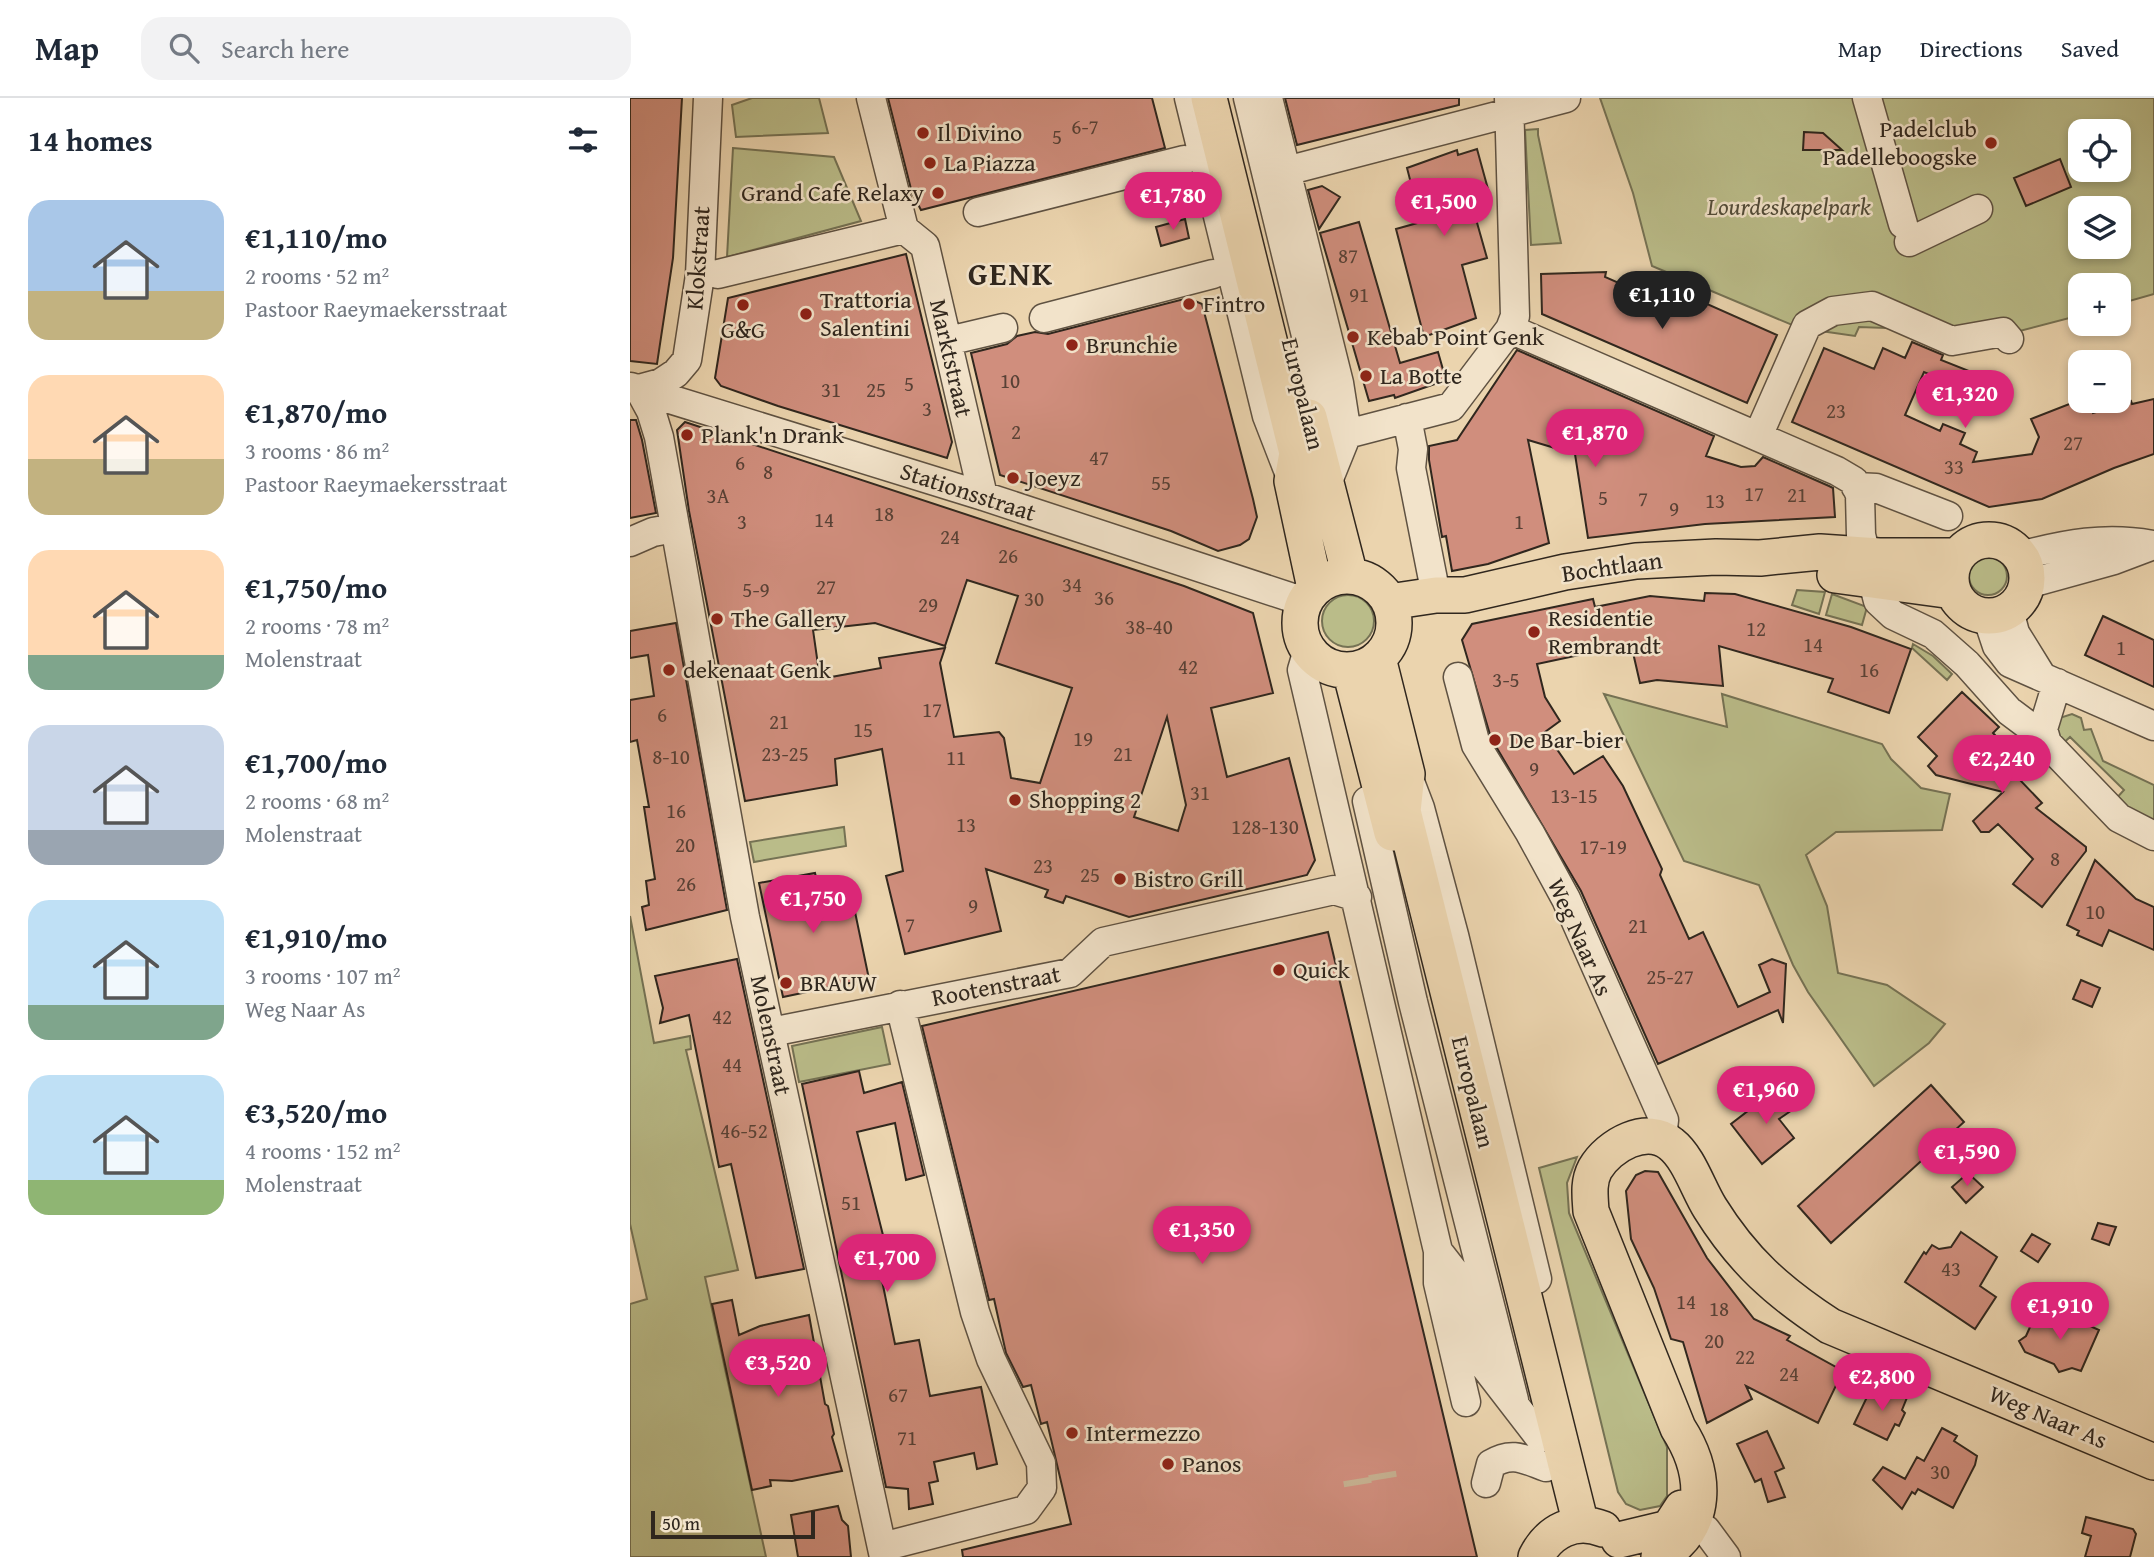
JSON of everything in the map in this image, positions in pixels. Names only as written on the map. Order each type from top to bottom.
[{"type":"main road","name":"Europalaan","points":[[1209,98],[1297,453],[1292,481],[1297,595],[1300,626],[1308,650]]},
{"type":"main road","name":"Europalaan","points":[[1228,98],[1331,473],[1350,576]]},
{"type":"main road","name":"Bochtlaan","points":[[1871,567],[1958,556],[1969,546],[1982,540],[2003,543],[2011,591]]},
{"type":"main road","name":"Bochtlaan","points":[[1391,614],[1441,612],[1451,595],[1636,561],[1760,558],[1820,552],[1953,591]]},
{"type":"main road","points":[[1958,556],[1952,567],[1953,591],[1961,603],[1973,612],[2011,591]]},
{"type":"main road","points":[[1297,595],[1337,577],[1350,576],[1373,584],[1391,614],[1392,638],[1364,664],[1334,668],[1319,661],[1308,650]]},
{"type":"main road","name":"Europalaan","points":[[1364,664],[1371,751],[1551,1460],[1571,1527]]},
{"type":"main road","name":"Europalaan","points":[[1364,664],[1407,774],[1403,811],[1551,1460]]},
{"type":"main road","points":[[1659,1557],[1683,1541],[1687,1519],[1685,1474],[1678,1428],[1591,1211],[1589,1192],[1596,1168],[1629,1139],[1648,1135],[1662,1138]]},
{"type":"main road","name":"Weg Naar As","points":[[1662,1138],[1673,1145],[1745,1259],[1788,1299],[1829,1326],[2154,1462]]},
{"type":"main road","points":[[1536,1557],[1543,1545],[1571,1527],[1608,1532],[1624,1549],[1687,1519]]},
{"type":"street","name":"Klokstraat","points":[[639,402],[676,373],[687,360],[699,275],[708,98]]},
{"type":"street","points":[[718,274],[904,229],[871,98]]},
{"type":"street","name":"Europalaan","points":[[1170,98],[1209,275],[1246,405],[1267,416]]},
{"type":"street","name":"Europalaan","points":[[1189,98],[1267,416],[1292,481]]},
{"type":"street","name":"Europalaan","points":[[1248,98],[1331,473]]},
{"type":"street","name":"Europalaan","points":[[1268,98],[1339,383],[1347,434],[1331,473]]},
{"type":"street","points":[[1286,171],[1359,152],[1509,106],[1566,98]]},
{"type":"street","points":[[1867,98],[1906,233],[1978,209]]},
{"type":"street","points":[[1347,434],[1451,407],[1510,329],[1515,316],[1509,106]]},
{"type":"street","points":[[978,212],[1184,160]]},
{"type":"street","name":"Marktstraat","points":[[904,229],[925,246],[983,496]]},
{"type":"street","points":[[1044,317],[1209,275]]},
{"type":"street","points":[[1758,436],[1807,325],[1833,311],[1872,306],[1903,317],[1952,341],[2003,332],[2009,339]]},
{"type":"street","points":[[948,341],[1003,328]]},
{"type":"street","points":[[1510,329],[1605,373],[1837,471],[1853,481],[1860,495],[1861,536],[1878,601],[1893,615],[1933,634],[1967,664],[2009,711],[2029,726],[2043,729]]},
{"type":"street","name":"Stationsstraat","points":[[639,402],[983,496],[1297,595]]},
{"type":"street","name":"Molenstraat","points":[[639,402],[651,411],[659,437],[668,530],[727,824],[780,1031],[883,1552]]},
{"type":"street","points":[[1407,418],[1413,449],[1411,468],[1451,595]]},
{"type":"street","points":[[1856,487],[1877,488],[1948,516]]},
{"type":"street","points":[[630,542],[668,530]]},
{"type":"street","points":[[2153,545],[2011,591],[2015,634],[2049,679],[2154,726]]},
{"type":"street","points":[[1308,650],[1302,670],[1357,897],[1438,1255],[1438,1283],[1460,1403]]},
{"type":"street","name":"Weg Naar As","points":[[1458,677],[1476,745],[1530,833],[1566,900],[1632,1054],[1664,1120],[1662,1138]]},
{"type":"street","points":[[2049,679],[2043,729],[2048,743],[2119,818],[2154,836]]},
{"type":"street","points":[[1371,751],[1361,774],[1514,1400]]},
{"type":"street","name":"Rootenstraat","points":[[780,1031],[902,1004],[1070,973],[1103,942],[1334,890],[1357,897]]},
{"type":"street","points":[[1367,949],[1392,905]]},
{"type":"street","points":[[883,1552],[1026,1510],[1042,1488],[1041,1463],[991,1359],[975,1312],[902,1004]]},
{"type":"street","points":[[1438,1255],[1459,1278],[1468,1300],[1486,1368],[1514,1400],[1551,1460]]},
{"type":"street","points":[[1486,1483],[1491,1464],[1503,1457],[1514,1455],[1551,1460]]},
{"type":"street","points":[[1687,1519],[1706,1530],[1726,1557]]},
{"type":"green space","points":[[752,98],[819,98],[828,133],[736,137],[732,105]]},
{"type":"green space","name":"Lourdeskapelpark","points":[[1600,98],[2154,98],[2154,294],[2131,301],[2131,273],[2068,273],[2068,318],[2012,333],[1953,328],[1878,300],[1797,327],[1652,266],[1633,193]]},
{"type":"green space","points":[[1538,129],[1561,243],[1531,245],[1525,130]]},
{"type":"green space","points":[[733,148],[834,157],[861,221],[727,257]]},
{"type":"green space","points":[[1876,318],[1885,328],[1859,327],[1855,336],[1814,330],[1826,321]]},
{"type":"green space","points":[[1988,557],[2002,562],[2007,576],[2002,590],[1988,595],[1974,590],[1969,576],[1974,562]]},
{"type":"green space","points":[[1797,590],[1825,592],[1819,614],[1792,605]]},
{"type":"green space","points":[[1832,594],[1867,607],[1862,625],[1826,615]]},
{"type":"green space","points":[[1348,595],[1358,597],[1366,603],[1372,611],[1372,631],[1366,639],[1358,645],[1348,647],[1338,645],[1330,639],[1324,631],[1322,621],[1324,611],[1330,603],[1338,597]]},
{"type":"green space","points":[[1913,644],[1933,656],[1952,674],[1947,680],[1912,648]]},
{"type":"green space","points":[[1604,694],[1727,727],[1722,694],[1882,744],[1891,759],[1921,788],[1950,794],[1942,830],[1836,832],[1806,855],[1827,906],[1838,973],[1887,985],[1945,1024],[1929,1043],[1874,1086],[1808,992],[1793,965],[1759,885],[1684,861]]},
{"type":"green space","points":[[2058,714],[2063,717],[2072,714],[2081,718],[2084,730],[2091,729],[2103,761],[2154,785],[2154,827],[2113,802],[2124,790],[2070,737],[2059,747],[2053,740]]},
{"type":"green space","points":[[844,827],[846,846],[754,862],[750,842]]},
{"type":"green space","points":[[630,916],[654,1043],[690,1036],[691,1049],[686,1050],[738,1270],[705,1277],[766,1557],[630,1557],[630,1304],[647,1299],[630,1224]]},
{"type":"green space","points":[[882,1027],[890,1064],[799,1082],[792,1046]]},
{"type":"green space","points":[[1577,1157],[1567,1183],[1569,1213],[1667,1447],[1667,1496],[1660,1506],[1640,1510],[1626,1504],[1618,1492],[1539,1168]]},
{"type":"building","points":[[630,98],[682,98],[673,258],[657,364],[630,361]]},
{"type":"building","points":[[888,98],[1152,98],[1165,148],[921,210],[912,193]]},
{"type":"building","points":[[1285,98],[1459,98],[1459,105],[1297,145]]},
{"type":"building","points":[[1804,132],[1823,133],[1842,150],[1803,150]]},
{"type":"building","points":[[1477,149],[1491,200],[1472,205],[1487,258],[1462,265],[1476,318],[1424,337],[1396,229],[1421,222],[1407,168],[1457,150],[1458,155]]},
{"type":"building","points":[[2060,159],[2071,187],[2026,206],[2014,178]]},
{"type":"building","points":[[1322,186],[1340,197],[1319,229],[1308,190]]},
{"type":"building","points":[[1185,219],[1189,238],[1161,246],[1156,227]]},
{"type":"building","points":[[1359,222],[1400,363],[1438,352],[1446,380],[1395,398],[1394,395],[1369,401],[1320,233]]},
{"type":"building","points":[[906,254],[952,442],[947,458],[778,406],[721,386],[715,378],[728,298]]},
{"type":"building","points":[[1606,272],[1605,277],[1689,314],[1696,299],[1777,335],[1747,403],[1542,314],[1541,274]]},
{"type":"building","points":[[1188,298],[1202,304],[1253,499],[1257,517],[1249,539],[1240,545],[1218,551],[1171,531],[1000,475],[971,353],[1007,344],[1017,336],[1035,332],[1048,334]]},
{"type":"building","points":[[1912,342],[1943,355],[1941,360],[1974,373],[1967,390],[1924,372],[1905,415],[1940,431],[1943,424],[1965,433],[1960,444],[1977,452],[1973,462],[2032,454],[2039,437],[2031,419],[2068,405],[2068,413],[2131,413],[2131,401],[2132,404],[2154,399],[2154,454],[2042,499],[1989,507],[1792,422],[1824,348],[1874,369],[1883,348],[1905,358]]},
{"type":"building","points":[[1517,350],[1714,436],[1706,456],[1741,467],[1755,466],[1763,457],[1833,488],[1835,517],[1705,524],[1588,538],[1575,454],[1528,440],[1549,543],[1488,564],[1452,571],[1446,536],[1442,537],[1429,446],[1457,440]]},
{"type":"building","points":[[630,420],[636,420],[642,440],[656,513],[630,518]]},
{"type":"building","points":[[685,422],[1184,586],[1253,613],[1273,693],[1211,708],[1227,777],[1289,758],[1315,860],[1307,875],[1129,917],[1066,896],[1063,903],[1045,897],[1048,890],[986,869],[1001,931],[905,954],[886,876],[903,871],[882,749],[835,759],[837,785],[745,801],[689,511],[677,430]],"holes":[[[967,580],[1018,596],[996,663],[1072,688],[1040,783],[1011,778],[1004,738],[999,732],[954,737],[940,663],[945,648],[879,658],[881,668],[820,679],[813,630],[875,623],[945,646]],[[1167,717],[1186,805],[1178,831],[1134,817]]]},
{"type":"building","points":[[1705,593],[1735,594],[1851,627],[1911,649],[1889,713],[1828,692],[1833,679],[1719,646],[1723,686],[1657,680],[1640,683],[1631,644],[1537,664],[1545,697],[1560,721],[1545,732],[1574,774],[1603,756],[1623,786],[1662,869],[1660,875],[1689,939],[1703,932],[1738,1007],[1770,992],[1759,965],[1772,959],[1786,964],[1783,1023],[1778,1010],[1658,1064],[1581,891],[1491,738],[1462,640],[1472,624],[1593,599],[1595,607],[1650,596],[1704,601]]},
{"type":"building","points":[[2103,616],[2154,640],[2154,687],[2085,655]]},
{"type":"building","points":[[676,623],[727,910],[646,930],[642,907],[649,905],[646,881],[655,879],[644,807],[649,807],[637,740],[630,742],[630,700],[654,696],[648,655],[630,658],[630,631]]},
{"type":"building","points":[[1962,692],[1999,727],[1993,733],[2006,747],[1997,756],[2042,803],[2036,808],[2086,847],[2086,851],[2042,907],[2013,884],[2033,859],[1998,824],[1989,832],[1981,832],[1973,821],[2003,792],[1936,775],[1928,766],[1937,756],[1918,737]]},
{"type":"building","points":[[2095,860],[2136,899],[2154,907],[2154,950],[2109,930],[2102,946],[2077,935],[2079,931],[2067,925]]},
{"type":"building","points":[[815,873],[820,894],[850,888],[869,979],[783,997],[759,883]]},
{"type":"building","points":[[1328,932],[1477,1557],[963,1557],[962,1550],[1071,1524],[1047,1422],[1041,1424],[1031,1385],[1023,1387],[1006,1353],[994,1299],[989,1300],[922,1026]]},
{"type":"building","points":[[737,959],[804,1269],[756,1278],[731,1164],[719,1167],[689,1015],[660,1023],[663,1008],[655,976]]},
{"type":"building","points":[[2081,980],[2100,988],[2092,1007],[2073,999]]},
{"type":"building","points":[[859,1071],[864,1093],[902,1082],[924,1175],[906,1180],[895,1123],[857,1132],[889,1259],[878,1261],[895,1344],[919,1340],[930,1396],[981,1387],[997,1464],[977,1469],[974,1453],[934,1462],[938,1481],[929,1483],[933,1504],[909,1509],[908,1489],[886,1487],[802,1084]]},
{"type":"building","points":[[1931,1085],[1964,1122],[1831,1243],[1798,1206]]},
{"type":"building","points":[[1779,1087],[1795,1108],[1779,1119],[1794,1138],[1762,1164],[1731,1124]]},
{"type":"building","points":[[1645,1171],[1658,1172],[1707,1258],[1754,1319],[1790,1336],[1787,1340],[1843,1371],[1818,1423],[1746,1386],[1752,1399],[1707,1423],[1683,1342],[1671,1339],[1654,1288],[1631,1239],[1626,1191],[1636,1175]]},
{"type":"building","points":[[1968,1173],[1983,1187],[1966,1203],[1952,1187]]},
{"type":"building","points":[[2098,1223],[2116,1227],[2109,1245],[2092,1239]]},
{"type":"building","points":[[1961,1232],[1997,1257],[1980,1286],[1996,1297],[1975,1329],[1905,1282],[1924,1252],[1926,1254],[1932,1245],[1939,1249],[1951,1247]]},
{"type":"building","points":[[2032,1234],[2050,1244],[2038,1262],[2021,1251]]},
{"type":"building","points":[[732,1300],[739,1335],[760,1326],[809,1315],[825,1404],[828,1406],[834,1434],[832,1437],[842,1471],[792,1481],[770,1480],[771,1486],[752,1490],[712,1304]]},
{"type":"building","points":[[2061,1313],[2099,1330],[2081,1371],[2072,1368],[2059,1372],[2054,1364],[2025,1352],[2019,1341],[2026,1336],[2035,1316],[2055,1325]]},
{"type":"building","points":[[1891,1388],[1908,1395],[1902,1410],[1905,1413],[1899,1426],[1895,1424],[1887,1440],[1854,1424],[1868,1395],[1879,1399],[1881,1392],[1887,1395]]},
{"type":"building","points":[[1942,1428],[1957,1436],[1954,1441],[1977,1456],[1975,1465],[1953,1508],[1918,1489],[1915,1494],[1912,1492],[1902,1509],[1873,1480],[1883,1467],[1905,1479],[1917,1457],[1924,1461]]},
{"type":"building","points":[[1767,1431],[1784,1468],[1775,1472],[1785,1497],[1768,1502],[1761,1479],[1755,1482],[1737,1444]]},
{"type":"building","points":[[838,1506],[842,1520],[848,1526],[851,1557],[798,1557],[791,1515]]},
{"type":"building","points":[[2086,1517],[2133,1529],[2136,1534],[2130,1557],[2085,1557],[2091,1536],[2082,1533]]},
{"type":"tunnel","points":[[1382,1473],[1383,1479]]},
{"type":"tunnel","points":[[1357,1479],[1358,1485]]},
{"type":"place","name":"Il Divino","points":[[923,133]]},
{"type":"place","name":"Padelclub Padelleboogske","points":[[1991,143]]},
{"type":"place","name":"La Piazza","points":[[930,163]]},
{"type":"place","name":"Grand Cafe Relaxy","points":[[938,193]]},
{"type":"place","name":"Fintro","points":[[1189,304]]},
{"type":"place","name":"G&G","points":[[743,305]]},
{"type":"place","name":"Trattoria Salentini","points":[[806,314]]},
{"type":"place","name":"Kebab Point Genk","points":[[1353,337]]},
{"type":"place","name":"Brunchie","points":[[1072,345]]},
{"type":"place","name":"La Botte","points":[[1366,376]]},
{"type":"place","name":"Plank'n Drank","points":[[687,435]]},
{"type":"place","name":"Joeyz","points":[[1013,478]]},
{"type":"place","name":"The Gallery","points":[[717,619]]},
{"type":"place","name":"Residentie Rembrandt","points":[[1534,632]]},
{"type":"place","name":"dekenaat Genk","points":[[669,670]]},
{"type":"place","name":"De Bar-bier","points":[[1495,740]]},
{"type":"place","name":"Shopping 2","points":[[1015,800]]},
{"type":"place","name":"Bistro Grill","points":[[1120,879]]},
{"type":"place","name":"Quick","points":[[1279,970]]},
{"type":"place","name":"BRAUW","points":[[786,983]]},
{"type":"place","name":"Intermezzo","points":[[1072,1433]]},
{"type":"place","name":"Panos","points":[[1168,1464]]},
{"type":"district","name":"GENK","points":[[1011,274]]}]
